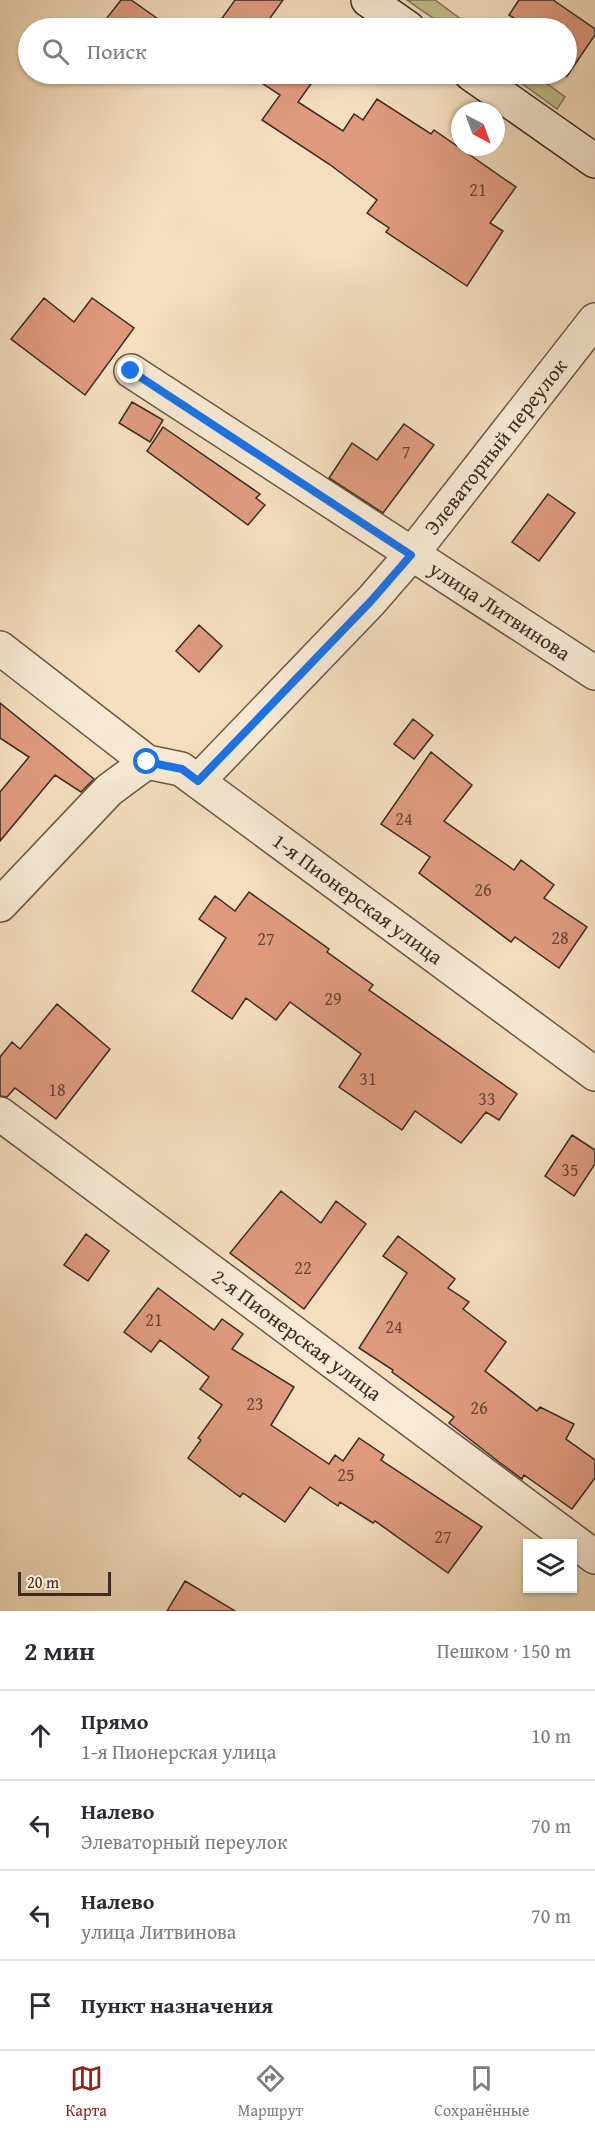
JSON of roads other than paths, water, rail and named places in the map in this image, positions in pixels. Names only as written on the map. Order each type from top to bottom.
[{"type":"street","points":[[368,0],[394,18]]},
{"type":"street","points":[[485,84],[595,161]]},
{"type":"street","name":"Элеваторный переулок","points":[[198,781],[371,601],[411,555],[595,320]]},
{"type":"street","name":"улица Литвинова","points":[[131,371],[595,673]]},
{"type":"street","name":"1-я Пионерская улица","points":[[0,648],[147,762],[182,769],[595,1074]]},
{"type":"street","points":[[0,905],[109,790],[147,762]]},
{"type":"street","name":"2-я Пионерская улица","points":[[0,1114],[595,1557]]}]
